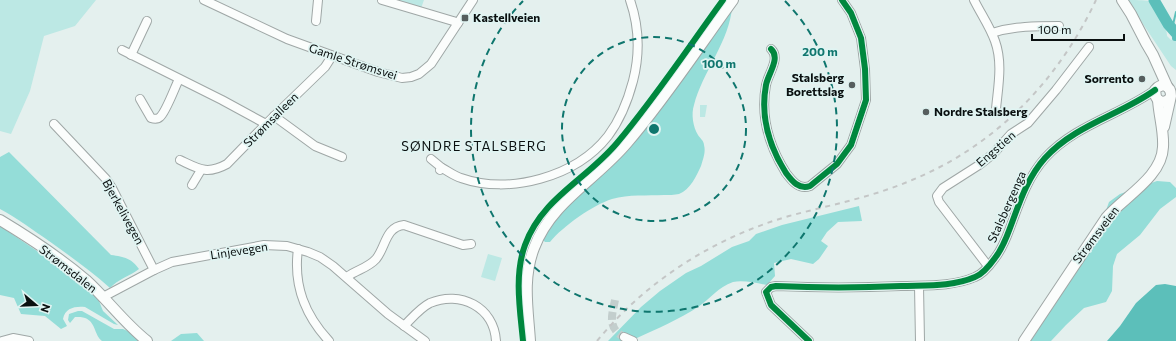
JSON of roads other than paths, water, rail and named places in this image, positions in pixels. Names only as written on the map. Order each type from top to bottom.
[{"type":"main road","points":[[530,341],[526,296],[527,273],[533,250],[545,225],[565,201],[607,164],[628,142],[654,109],[733,0]]},
{"type":"main road","name":"Strømsveien","points":[[1024,341],[1106,218],[1155,170],[1162,154],[1162,133],[1166,93],[1153,55],[1122,0]]},
{"type":"main road","name":"Strømsdalen","points":[[0,220],[75,272],[103,297],[129,325],[147,341]]},
{"type":"street","name":"Gamle Strømsvei","points":[[204,0],[287,39],[332,56],[391,76],[402,78],[419,74],[431,64],[473,0]]},
{"type":"street","points":[[222,8],[225,0]]},
{"type":"street","points":[[316,21],[318,0]]},
{"type":"street","points":[[382,0],[446,18],[458,23]]},
{"type":"street","points":[[431,159],[441,169],[460,178],[480,183],[524,183],[545,178],[561,171],[580,161],[595,150],[608,136],[620,117],[629,96],[636,70],[638,46],[636,22],[630,0]]},
{"type":"street","points":[[770,49],[774,52],[776,57],[766,85],[764,104],[766,131],[773,150],[788,175],[797,186],[805,188],[810,186],[837,164],[851,144],[866,100],[865,69],[860,38],[850,13],[842,0]]},
{"type":"street","points":[[974,0],[992,33],[998,51],[1000,62],[996,109]]},
{"type":"street","points":[[131,55],[147,21]]},
{"type":"street","points":[[992,33],[1006,28],[1059,26]]},
{"type":"street","name":"Engstien","points":[[988,266],[939,202],[937,196],[943,188],[979,165],[993,154],[1011,134],[1028,123],[1089,47]]},
{"type":"street","points":[[122,50],[266,124]]},
{"type":"street","name":"Strømsalleen","points":[[201,170],[220,168],[227,164],[325,67],[332,56]]},
{"type":"street","points":[[140,99],[150,118],[159,118],[163,113],[179,78]]},
{"type":"street","name":"Stalsbergenga","points":[[809,341],[771,305],[766,292],[771,287],[837,288],[919,286],[962,281],[977,276],[983,272],[995,259],[1003,244],[1031,177],[1045,158],[1074,134],[1141,100],[1166,93]]},
{"type":"street","points":[[274,116],[315,146],[342,157]]},
{"type":"street","name":"Bjerkelivegen","points":[[54,124],[106,179],[154,270]]},
{"type":"street","points":[[180,160],[201,170],[192,184]]},
{"type":"street","points":[[347,277],[375,260],[381,251],[385,239],[390,232],[399,225],[404,224],[463,245],[471,244]]},
{"type":"street","name":"Linjevegen","points":[[103,297],[154,270],[183,260],[257,246],[278,245],[298,249],[320,257],[347,277],[388,314],[425,341]]},
{"type":"street","points":[[298,249],[299,285],[302,301],[317,327],[330,341]]},
{"type":"street","points":[[919,286],[920,341]]},
{"type":"street","points":[[404,326],[428,304],[443,298],[456,298],[470,302],[484,312],[494,328],[496,341]]},
{"type":"street","points":[[2,341],[13,338],[29,341]]},
{"type":"street","points":[[624,338],[632,341]]},
{"type":"waterway","points":[[1154,0],[1168,24],[1176,33]]},
{"type":"waterway","points":[[1172,29],[1176,12]]},
{"type":"tunnel","points":[[615,300],[612,321],[615,330],[624,337]]},
{"type":"railway","points":[[597,341],[617,319],[660,280],[708,249],[761,225],[789,216],[867,196],[897,186],[942,166],[970,149],[997,129],[1021,108],[1043,84],[1063,58],[1081,30],[1096,0]]},
{"type":"place","name":"Kastellveien","points":[[465,18]]},
{"type":"place","name":"Sorrento","points":[[1142,79]]},
{"type":"place","name":"Stalsberg Borettslag","points":[[852,85]]},
{"type":"place","name":"Nordre Stalsberg","points":[[926,112]]},
{"type":"district","name":"SØNDRE STALSBERG","points":[[474,146]]}]
